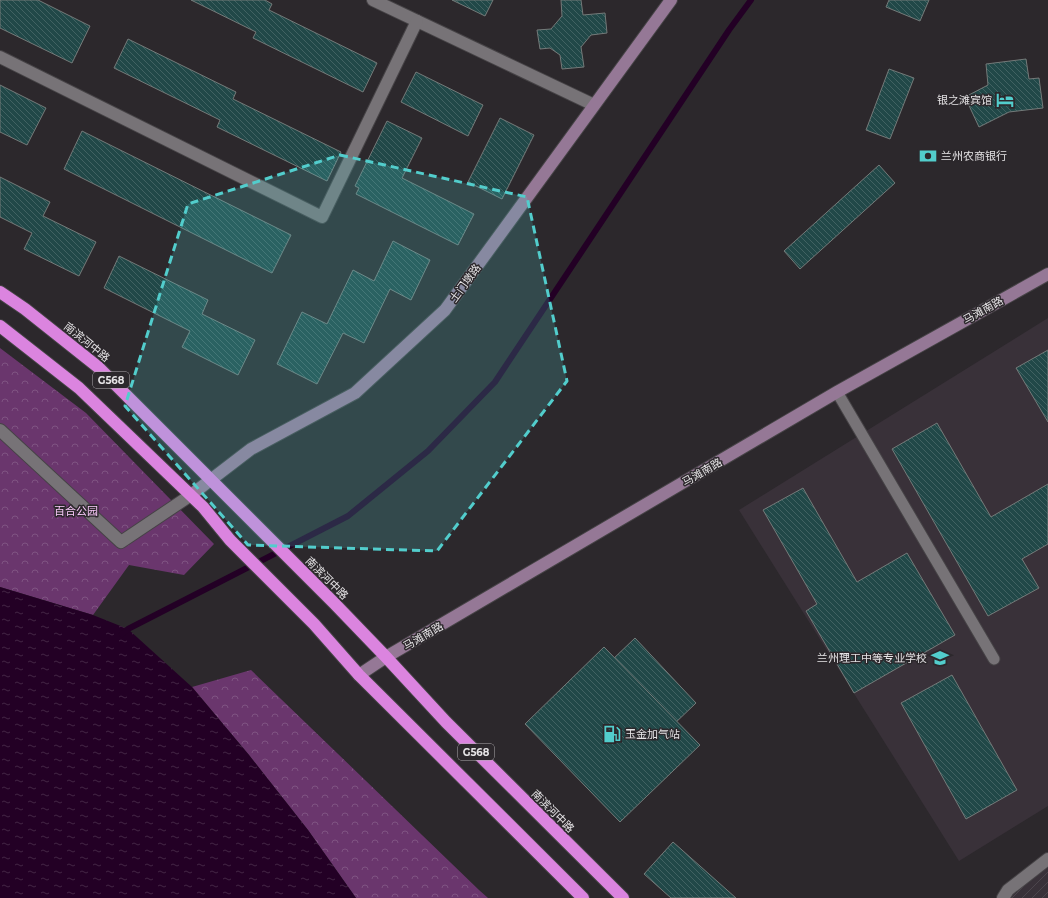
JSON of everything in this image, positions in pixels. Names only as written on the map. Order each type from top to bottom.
[{"type":"highway","name":"南滨河中路","points":[[0,292],[25,309],[98,367],[386,657],[446,722],[623,898]]},
{"type":"highway","name":"G568","points":[[0,326],[79,388],[191,495],[203,507],[230,540],[314,624],[359,675],[583,898]]},
{"type":"main road","name":"土门墩路","points":[[191,495],[252,449],[355,393],[445,310],[670,0]]},
{"type":"main road","name":"马滩南路","points":[[359,675],[386,657],[837,392],[1048,274]]},
{"type":"street","points":[[373,0],[594,105]]},
{"type":"street","points":[[0,57],[322,216],[417,21]]},
{"type":"street","points":[[0,430],[121,542],[191,495]]},
{"type":"street","points":[[1003,898],[1008,890],[1048,859]]},
{"type":"lane","points":[[837,392],[994,659]]},
{"type":"highlighted area","points":[[340,155],[527,197],[567,381],[437,551],[248,545],[125,406],[188,204]]},
{"type":"shaded area","name":"兰州理工中等专业学校","points":[[1048,318],[1048,806],[959,861],[739,510]]},
{"type":"shaded area","points":[[1048,866],[1048,898],[1007,898]]},
{"type":"green space","name":"百合公园","points":[[0,348],[86,413],[214,544],[184,575],[129,565],[93,615],[0,587]]},
{"type":"green space","points":[[251,670],[488,898],[356,898],[308,830],[249,755],[192,687]]},
{"type":"water","points":[[0,587],[93,615],[128,629],[192,687],[249,755],[308,830],[356,898],[0,898]]},
{"type":"building","points":[[0,0],[38,0],[90,26],[72,63],[0,28]]},
{"type":"building","points":[[191,0],[265,0],[272,4],[269,10],[377,63],[363,92],[253,38],[256,32]]},
{"type":"building","points":[[452,0],[493,0],[485,16]]},
{"type":"building","points":[[561,0],[581,0],[583,15],[605,13],[607,33],[591,35],[581,47],[584,67],[562,69],[560,55],[550,48],[540,49],[537,30],[551,29],[562,16]]},
{"type":"building","points":[[889,0],[929,0],[920,21],[886,7]]},
{"type":"building","points":[[128,39],[236,92],[233,99],[341,152],[327,181],[217,127],[220,120],[114,68]]},
{"type":"building","points":[[1026,59],[1029,79],[1039,78],[1043,108],[1009,112],[979,127],[965,97],[988,85],[986,64]]},
{"type":"building","points":[[889,69],[914,78],[890,139],[866,130]]},
{"type":"building","points":[[416,72],[483,105],[468,136],[401,102]]},
{"type":"building","points":[[0,85],[46,108],[27,145],[0,132]]},
{"type":"building","points":[[500,118],[534,135],[502,199],[468,182]]},
{"type":"building","points":[[387,121],[422,138],[402,178],[474,214],[458,245],[356,194],[359,188],[355,186]]},
{"type":"building","points":[[82,131],[291,235],[272,273],[64,169]]},
{"type":"building","points":[[879,165],[895,183],[800,269],[784,251]]},
{"type":"building","points":[[0,177],[50,202],[43,216],[96,242],[79,276],[24,249],[32,233],[0,217]]},
{"type":"building","points":[[393,241],[430,260],[411,300],[390,289],[364,343],[343,333],[317,384],[277,364],[302,312],[327,324],[353,270],[374,281]]},
{"type":"building","points":[[119,256],[208,300],[202,314],[255,340],[238,375],[182,347],[190,331],[104,288]]},
{"type":"building","points":[[1048,350],[1048,422],[1016,368]]},
{"type":"building","points":[[937,423],[991,517],[1048,484],[1048,544],[1022,559],[1039,588],[988,616],[892,449]]},
{"type":"building","points":[[803,488],[857,582],[907,553],[955,635],[854,693],[806,611],[817,604],[763,510]]},
{"type":"building","points":[[635,638],[696,703],[672,726],[611,661]]},
{"type":"building","name":"玉金加气站","points":[[604,647],[700,745],[620,822],[525,724]]},
{"type":"building","points":[[952,675],[1017,790],[966,819],[901,703]]},
{"type":"building","points":[[673,842],[736,898],[671,898],[644,874]]},
{"type":"waterway","points":[[122,634],[128,629],[348,516],[428,451],[495,382],[729,30],[751,0]]},
{"type":"place","name":"银之滩宾馆","points":[[1005,100]]},
{"type":"place","name":"兰州农商银行","points":[[928,156]]},
{"type":"place","name":"兰州理工中等专业学校","points":[[940,658]]},
{"type":"place","name":"玉金加气站","points":[[612,734]]}]
